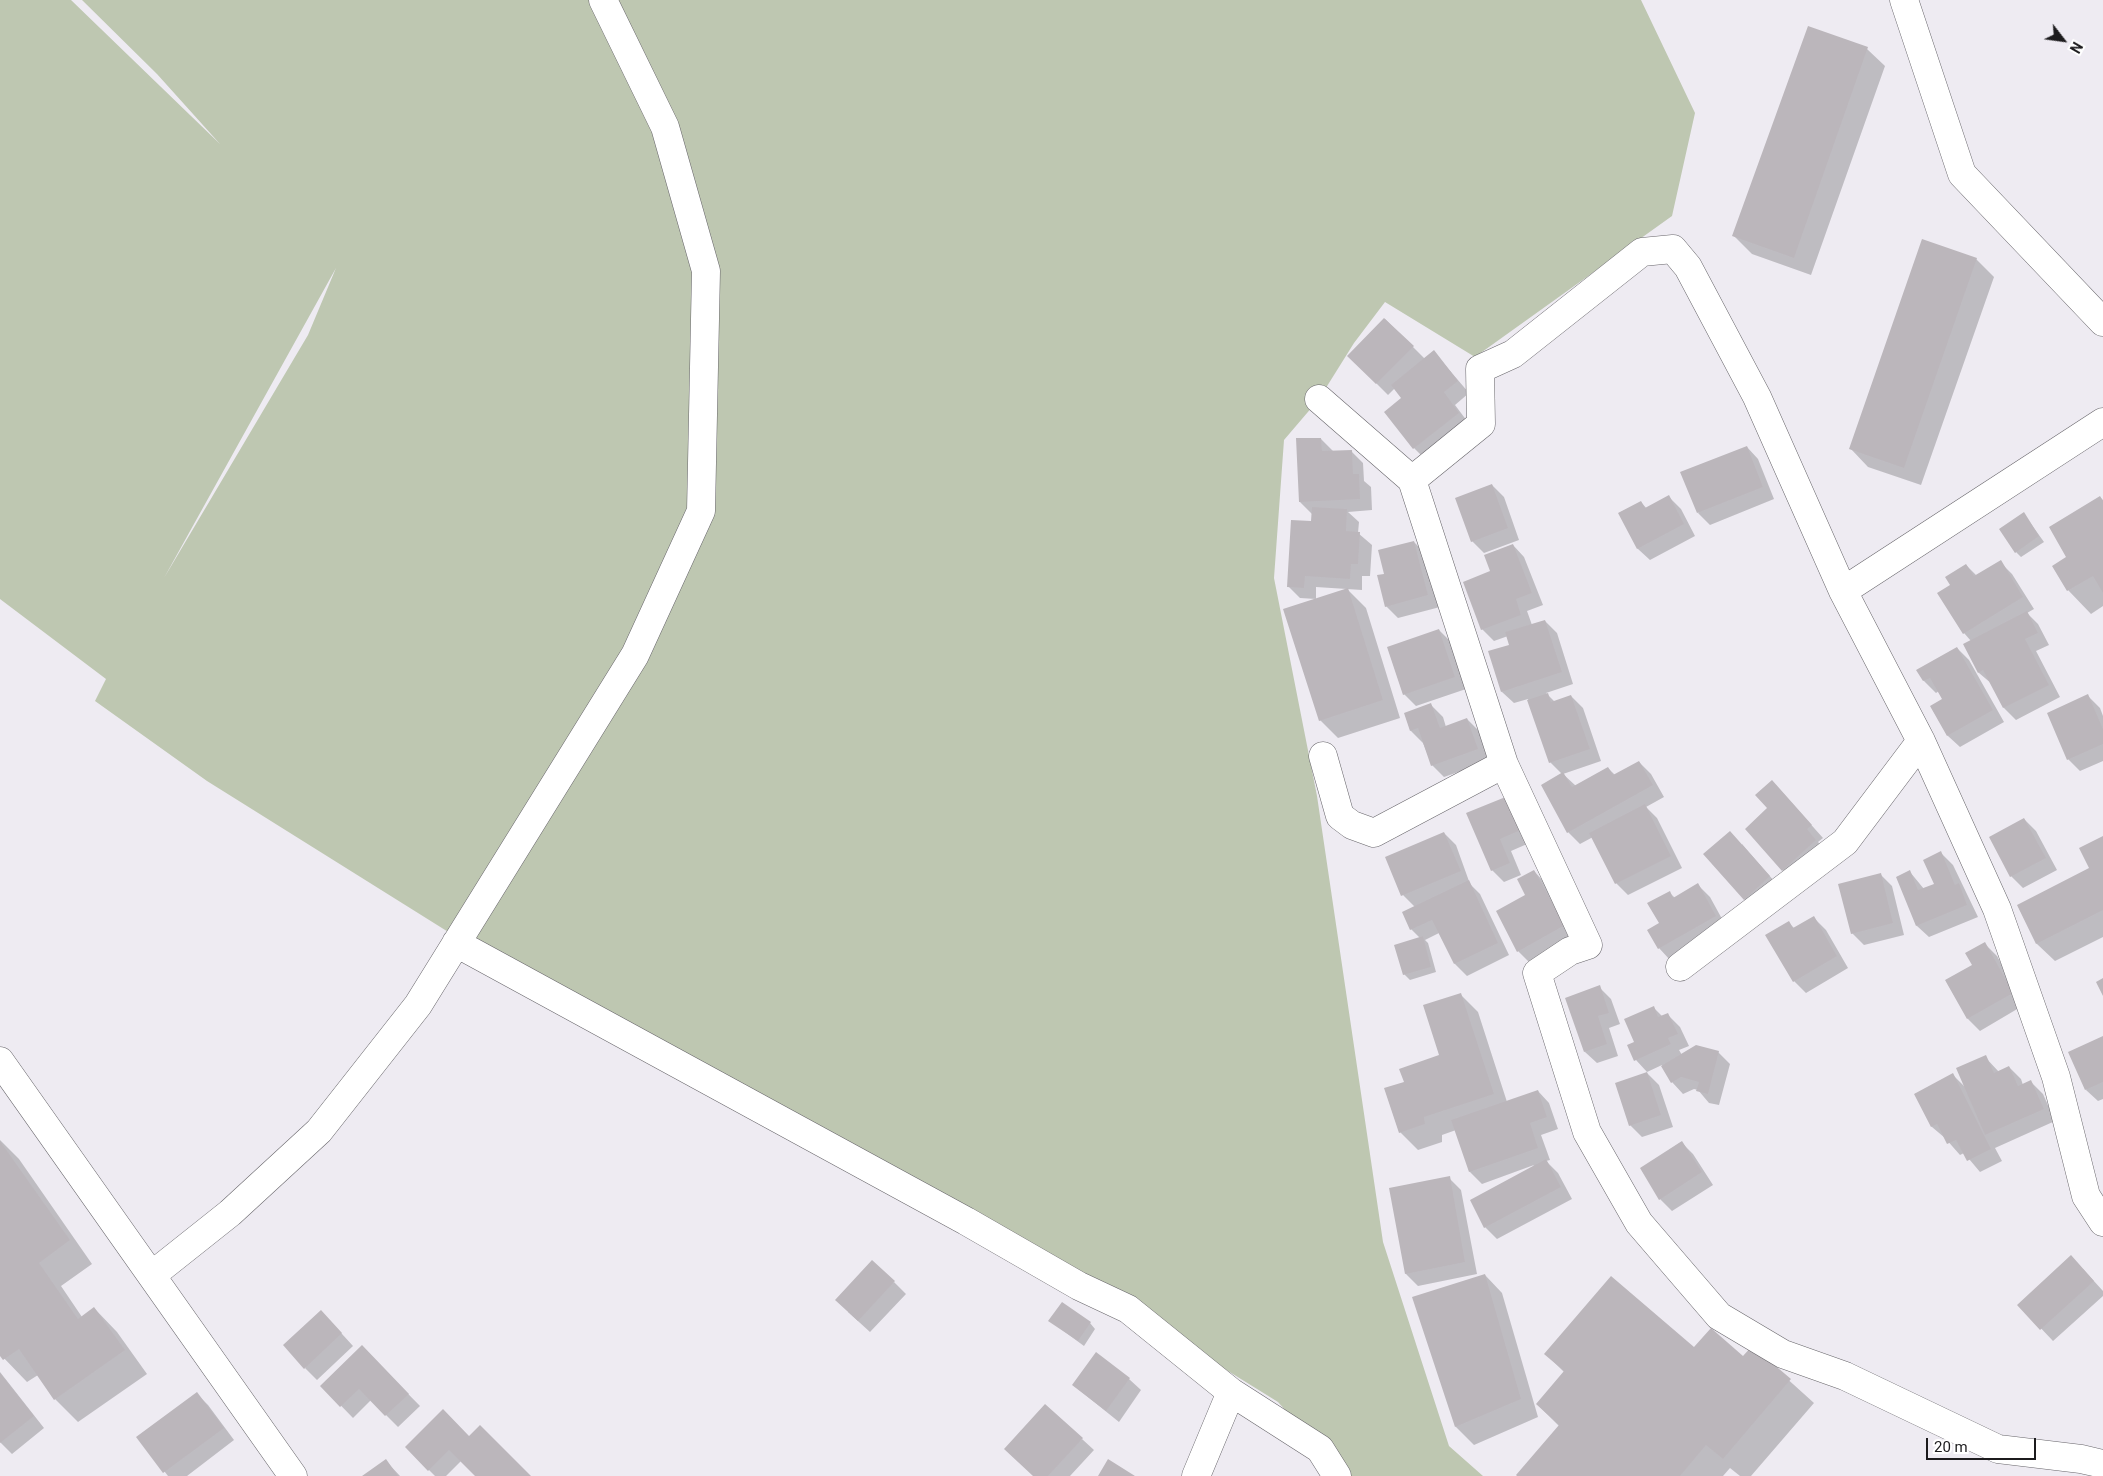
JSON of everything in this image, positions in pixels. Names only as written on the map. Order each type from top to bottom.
[{"type":"street","points":[[152,1275],[230,1213],[319,1131],[418,1004],[635,655],[701,511],[706,271],[665,127],[603,0]]},
{"type":"street","points":[[1904,0],[1962,174],[2103,322]]},
{"type":"street","points":[[1412,480],[1481,424],[1480,369],[1513,354],[1642,252],[1673,249],[1688,267],[1757,398],[1843,592],[1921,742],[1997,909],[2056,1077],[2086,1196],[2103,1222]]},
{"type":"street","points":[[1320,399],[1412,480],[1504,764],[1588,945],[1570,951],[1537,973],[1587,1132],[1639,1223],[1719,1316],[1783,1354],[1845,1376],[1998,1449],[2081,1459],[2103,1464]]},
{"type":"street","points":[[1843,592],[2103,422]]},
{"type":"street","points":[[1680,967],[1845,842],[1921,742]]},
{"type":"street","points":[[1323,756],[1340,816],[1352,825],[1374,834],[1504,764]]},
{"type":"street","points":[[456,943],[966,1221],[1078,1286],[1128,1309],[1230,1392],[1320,1449],[1337,1476]]},
{"type":"street","points":[[0,1061],[292,1476]]},
{"type":"street","points":[[1196,1476],[1230,1392]]},
{"type":"green space","points":[[0,0],[71,0],[220,144],[157,74],[82,0],[1641,0],[1695,113],[1672,216],[1475,357],[1385,302],[1354,343],[1319,399],[1284,440],[1274,578],[1317,796],[1383,1242],[1449,1446],[1483,1476],[1344,1476],[1278,1402],[1128,1309],[541,990],[207,781],[95,701],[106,679],[0,599]],"holes":[[[336,268],[308,335],[164,578]]]},
{"type":"building","points":[[1808,26],[1868,47],[1794,258],[1732,236]]},
{"type":"building","points":[[1922,239],[1977,258],[1904,468],[1849,449]]},
{"type":"building","points":[[1384,318],[1414,346],[1376,384],[1347,356]]},
{"type":"building","points":[[1434,350],[1458,381],[1444,392],[1459,413],[1413,449],[1384,412],[1401,398],[1391,385]]},
{"type":"building","points":[[1296,438],[1321,438],[1322,451],[1352,450],[1353,474],[1359,474],[1360,499],[1299,502]]},
{"type":"building","points":[[1747,446],[1763,487],[1697,513],[1680,472]]},
{"type":"building","points":[[1492,484],[1508,528],[1471,542],[1455,498]]},
{"type":"building","points":[[1669,495],[1684,524],[1637,549],[1618,513],[1641,501],[1645,508]]},
{"type":"building","points":[[2100,496],[2103,501],[2103,593],[2093,576],[2067,591],[2052,566],[2066,557],[2049,527]]},
{"type":"building","points":[[1312,507],[1347,509],[1346,531],[1360,532],[1358,564],[1351,564],[1350,579],[1305,576],[1304,588],[1287,587],[1291,520],[1311,521]]},
{"type":"building","points":[[2024,512],[2039,536],[2015,553],[1999,529]]},
{"type":"building","points":[[1414,541],[1428,595],[1385,607],[1377,575],[1384,574],[1378,550]]},
{"type":"building","points":[[1513,544],[1532,593],[1516,599],[1521,615],[1481,630],[1463,582],[1490,571],[1484,555]]},
{"type":"building","points":[[2001,560],[2023,597],[1963,634],[1937,593],[1950,585],[1945,577],[1966,564],[1974,576]]},
{"type":"building","points":[[1348,588],[1383,700],[1319,721],[1283,609]]},
{"type":"building","points":[[2027,611],[2038,633],[2025,639],[2049,685],[2003,708],[1983,670],[1978,673],[1963,644]]},
{"type":"building","points":[[1545,620],[1562,672],[1501,692],[1488,651],[1509,645],[1505,632]]},
{"type":"building","points":[[1439,629],[1455,677],[1403,695],[1387,647]]},
{"type":"building","points":[[1957,647],[1993,710],[1947,736],[1930,706],[1942,699],[1930,678],[1923,681],[1916,670]]},
{"type":"building","points":[[1548,693],[1551,702],[1571,695],[1590,749],[1549,763],[1527,700]]},
{"type":"building","points":[[2088,694],[2103,729],[2103,744],[2067,760],[2047,713]]},
{"type":"building","points":[[1431,703],[1440,728],[1467,718],[1478,749],[1431,766],[1418,728],[1410,731],[1404,713]]},
{"type":"building","points":[[1639,761],[1653,785],[1567,833],[1541,785],[1563,772],[1572,787],[1608,767],[1613,775]]},
{"type":"building","points":[[1772,780],[1812,825],[1807,829],[1816,840],[1782,871],[1745,829],[1767,808],[1755,795]]},
{"type":"building","points":[[1508,796],[1523,829],[1500,839],[1510,863],[1491,871],[1466,813]]},
{"type":"building","points":[[1645,804],[1671,856],[1615,884],[1589,833]]},
{"type":"building","points":[[2024,818],[2046,858],[2010,877],[1989,837]]},
{"type":"building","points":[[1730,831],[1770,876],[1744,900],[1703,854]]},
{"type":"building","points":[[1444,832],[1461,871],[1401,896],[1385,857]]},
{"type":"building","points":[[2103,836],[2103,910],[2036,944],[2017,905],[2089,868],[2079,848]]},
{"type":"building","points":[[1941,851],[1955,885],[1959,883],[1967,905],[1916,926],[1896,877],[1910,870],[1918,890],[1934,884],[1923,860]]},
{"type":"building","points":[[1534,870],[1565,925],[1517,952],[1496,911],[1525,895],[1517,879]]},
{"type":"building","points":[[1881,873],[1893,923],[1851,934],[1838,884]]},
{"type":"building","points":[[1469,880],[1498,943],[1454,964],[1432,920],[1410,930],[1402,912]]},
{"type":"building","points":[[1698,883],[1716,916],[1658,949],[1647,930],[1659,923],[1647,903],[1670,891],[1673,898]]},
{"type":"building","points":[[1814,916],[1837,956],[1793,982],[1765,935],[1789,921],[1793,928]]},
{"type":"building","points":[[1423,936],[1431,967],[1403,975],[1394,945]]},
{"type":"building","points":[[1985,942],[2013,993],[1967,1019],[1945,980],[1972,965],[1965,953]]},
{"type":"building","points":[[2103,978],[2103,996],[2096,982]]},
{"type":"building","points":[[1600,985],[1609,1013],[1598,1016],[1607,1044],[1584,1052],[1565,998]]},
{"type":"building","points":[[1461,993],[1494,1094],[1424,1117],[1425,1124],[1399,1133],[1384,1088],[1404,1082],[1399,1069],[1439,1055],[1423,1005]]},
{"type":"building","points":[[1654,1006],[1658,1017],[1668,1013],[1678,1034],[1668,1038],[1671,1044],[1634,1061],[1627,1045],[1634,1042],[1624,1019]]},
{"type":"building","points":[[2103,1036],[2103,1082],[2085,1090],[2068,1052]]},
{"type":"building","points":[[1696,1045],[1719,1051],[1708,1094],[1696,1091],[1699,1082],[1681,1077],[1671,1083],[1661,1066]]},
{"type":"building","points":[[1986,1055],[1994,1073],[2009,1066],[2018,1086],[2031,1080],[2044,1109],[1985,1135],[1956,1068]]},
{"type":"building","points":[[1647,1072],[1661,1115],[1629,1126],[1615,1083]]},
{"type":"building","points":[[1953,1073],[1991,1149],[1967,1161],[1956,1140],[1947,1144],[1937,1124],[1931,1127],[1914,1094]]},
{"type":"building","points":[[1538,1090],[1547,1117],[1530,1123],[1538,1148],[1469,1172],[1451,1120]]},
{"type":"building","points":[[0,1141],[70,1240],[39,1263],[78,1319],[94,1307],[125,1350],[54,1400],[19,1349],[3,1360],[0,1356]]},
{"type":"building","points":[[1682,1141],[1702,1172],[1659,1200],[1640,1168]]},
{"type":"building","points":[[1546,1159],[1561,1187],[1484,1228],[1470,1200]]},
{"type":"building","points":[[1450,1176],[1465,1262],[1405,1274],[1389,1188]]},
{"type":"building","points":[[2071,1255],[2094,1281],[2040,1330],[2017,1305]]},
{"type":"building","points":[[872,1260],[895,1281],[858,1321],[835,1300]]},
{"type":"building","points":[[1485,1274],[1521,1399],[1455,1427],[1412,1297]]},
{"type":"building","points":[[1611,1276],[1694,1347],[1711,1328],[1743,1356],[1752,1346],[1791,1379],[1723,1459],[1706,1445],[1680,1476],[1517,1476],[1559,1425],[1536,1404],[1564,1371],[1544,1354]]},
{"type":"building","points":[[1062,1302],[1091,1322],[1078,1341],[1048,1321]]},
{"type":"building","points":[[321,1310],[342,1333],[304,1369],[283,1345]]},
{"type":"building","points":[[362,1345],[409,1394],[385,1416],[359,1389],[340,1407],[320,1386]]},
{"type":"building","points":[[1096,1352],[1130,1378],[1106,1411],[1072,1385]]},
{"type":"building","points":[[0,1373],[34,1416],[0,1443]]},
{"type":"building","points":[[197,1392],[224,1428],[163,1473],[136,1437]]},
{"type":"building","points":[[1045,1404],[1083,1438],[1048,1476],[1033,1476],[1004,1449]]},
{"type":"building","points":[[443,1409],[469,1436],[480,1425],[531,1476],[475,1476],[449,1450],[428,1471],[405,1447]]},
{"type":"building","points":[[386,1459],[398,1476],[362,1476]]},
{"type":"building","points":[[1108,1459],[1135,1476],[1098,1476]]}]
